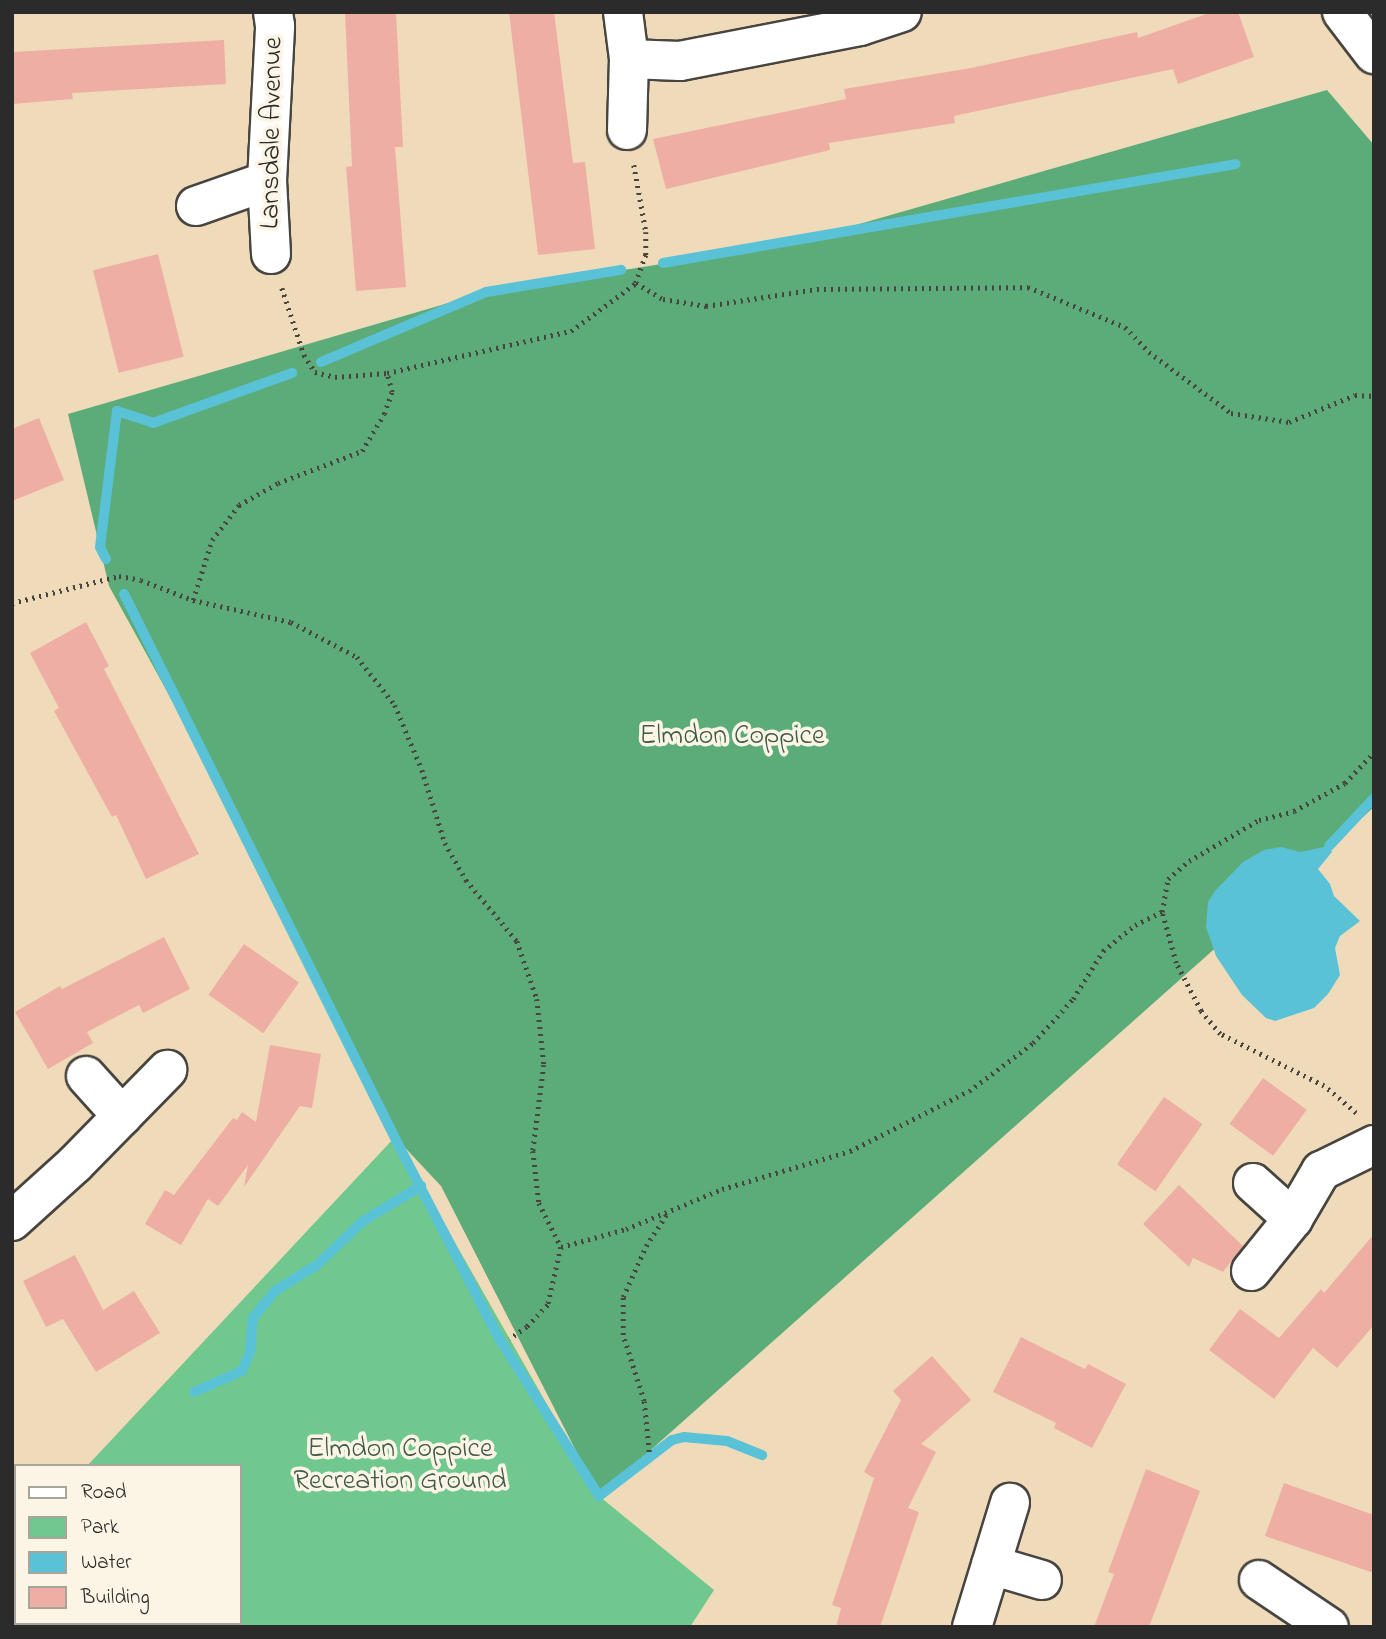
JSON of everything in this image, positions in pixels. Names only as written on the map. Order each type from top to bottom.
[{"type":"street","name":"Lansdale Avenue","points":[[271,254],[267,181],[275,26],[273,12]]},
{"type":"street","points":[[623,12],[629,59],[627,130]]},
{"type":"street","points":[[629,59],[680,61],[860,26],[902,12]]},
{"type":"street","points":[[1342,12],[1374,54]]},
{"type":"street","points":[[196,206],[267,181]]},
{"type":"street","points":[[12,1221],[75,1164],[167,1070]]},
{"type":"street","points":[[86,1076],[122,1116]]},
{"type":"street","points":[[1251,1271],[1293,1219],[1321,1171],[1369,1132]]},
{"type":"street","points":[[1253,1183],[1293,1219]]},
{"type":"street","points":[[972,1627],[1010,1503]]},
{"type":"street","points":[[991,1565],[1042,1580]]},
{"type":"street","points":[[1259,1580],[1329,1627]]},
{"type":"path","points":[[271,254],[304,355],[315,372],[335,377],[387,373],[571,331],[636,283],[646,255],[646,232],[627,130]]},
{"type":"path","points":[[636,283],[663,299],[706,306],[817,289],[1028,287],[1125,327],[1149,352],[1231,413],[1289,422],[1355,395],[1374,396]]},
{"type":"path","points":[[193,600],[212,540],[239,505],[278,482],[362,450],[384,414],[392,392],[387,373]]},
{"type":"path","points":[[12,603],[119,576],[141,580],[193,600],[291,622],[357,657],[396,705],[422,770],[445,843],[466,880],[517,941],[537,999],[544,1065],[533,1151],[539,1203],[561,1247],[548,1305],[527,1328],[510,1339]]},
{"type":"path","points":[[1369,1132],[1324,1086],[1220,1034],[1201,1011],[1176,963],[1162,912],[1168,879],[1189,861],[1259,820],[1294,811],[1345,783],[1374,752]]},
{"type":"path","points":[[561,1247],[626,1229],[722,1189],[850,1151],[969,1091],[1033,1043],[1073,999],[1103,951],[1135,925],[1162,912]]},
{"type":"path","points":[[649,1452],[644,1401],[623,1335],[624,1297],[646,1246],[667,1213]]},
{"type":"green space","name":"Elmdon Coppice","points":[[1327,90],[1374,145],[1374,807],[599,1496],[441,1186],[395,1137],[250,842],[109,586],[68,414],[486,292],[793,243]]},
{"type":"green space","name":"Elmdon Coppice Recreation Ground","points":[[395,1137],[599,1496],[714,1590],[690,1627],[77,1627],[76,1625],[242,1625],[242,1464],[89,1464]]},
{"type":"water","points":[[1329,846],[1332,852],[1318,869],[1330,884],[1334,896],[1360,921],[1340,936],[1335,948],[1340,975],[1328,994],[1314,1008],[1275,1021],[1266,1018],[1242,995],[1216,956],[1206,927],[1208,902],[1243,862],[1264,850],[1281,847],[1300,852]]},
{"type":"building","points":[[345,12],[396,12],[403,147],[395,147],[406,287],[356,291],[346,167],[352,166]]},
{"type":"building","points":[[509,12],[554,12],[573,163],[585,162],[595,249],[538,255]]},
{"type":"building","points":[[1212,12],[1238,12],[1254,57],[1178,84],[1173,69],[954,116],[955,123],[829,143],[830,150],[666,189],[653,139],[846,99],[844,89],[971,68],[1137,32],[1138,38]]},
{"type":"building","points":[[224,40],[226,84],[72,93],[73,99],[12,104],[12,52]]},
{"type":"building","points":[[158,254],[184,357],[119,373],[93,270]]},
{"type":"building","points":[[39,418],[64,480],[12,501],[12,429]]},
{"type":"building","points":[[86,622],[109,666],[104,669],[199,854],[146,879],[116,815],[112,817],[54,711],[59,708],[30,653]]},
{"type":"building","points":[[164,937],[190,989],[143,1013],[139,1005],[87,1032],[93,1043],[48,1069],[15,1012],[60,986],[62,989]]},
{"type":"building","points":[[244,944],[299,982],[263,1033],[208,995]]},
{"type":"building","points":[[270,1045],[321,1054],[312,1108],[300,1106],[244,1187],[248,1165],[218,1206],[208,1199],[181,1245],[145,1224],[165,1190],[174,1195],[233,1118],[237,1120],[242,1112],[256,1122]]},
{"type":"building","points":[[1263,1078],[1307,1110],[1273,1156],[1229,1124]]},
{"type":"building","points":[[1164,1097],[1203,1124],[1155,1191],[1117,1164]]},
{"type":"building","points":[[1179,1185],[1243,1246],[1223,1272],[1193,1258],[1189,1267],[1143,1224]]},
{"type":"building","points":[[1374,1234],[1374,1325],[1337,1368],[1313,1348],[1274,1399],[1209,1350],[1240,1309],[1279,1338],[1321,1289],[1324,1293]]},
{"type":"building","points":[[75,1255],[103,1310],[134,1291],[160,1333],[96,1372],[63,1319],[46,1327],[23,1281]]},
{"type":"building","points":[[1021,1337],[1085,1369],[1088,1364],[1126,1384],[1092,1448],[1054,1428],[1056,1423],[993,1392]]},
{"type":"building","points":[[932,1356],[971,1400],[921,1444],[936,1452],[908,1508],[919,1512],[880,1627],[836,1627],[841,1608],[832,1605],[874,1478],[864,1472],[901,1400],[893,1391]]},
{"type":"building","points":[[1146,1469],[1200,1491],[1149,1627],[1094,1627],[1114,1574],[1108,1572]]},
{"type":"building","points":[[1284,1483],[1374,1515],[1374,1573],[1265,1536]]},
{"type":"waterway","points":[[663,263],[1236,164]]},
{"type":"waterway","points":[[321,362],[486,292],[621,270]]},
{"type":"waterway","points":[[106,559],[100,547],[117,411],[153,423],[292,373]]},
{"type":"waterway","points":[[124,594],[400,1148],[500,1340],[599,1496],[672,1440],[684,1437],[727,1441],[762,1455]]},
{"type":"waterway","points":[[1329,846],[1374,798]]},
{"type":"waterway","points":[[194,1392],[242,1371],[250,1352],[253,1318],[275,1291],[318,1264],[363,1221],[421,1186]]}]
